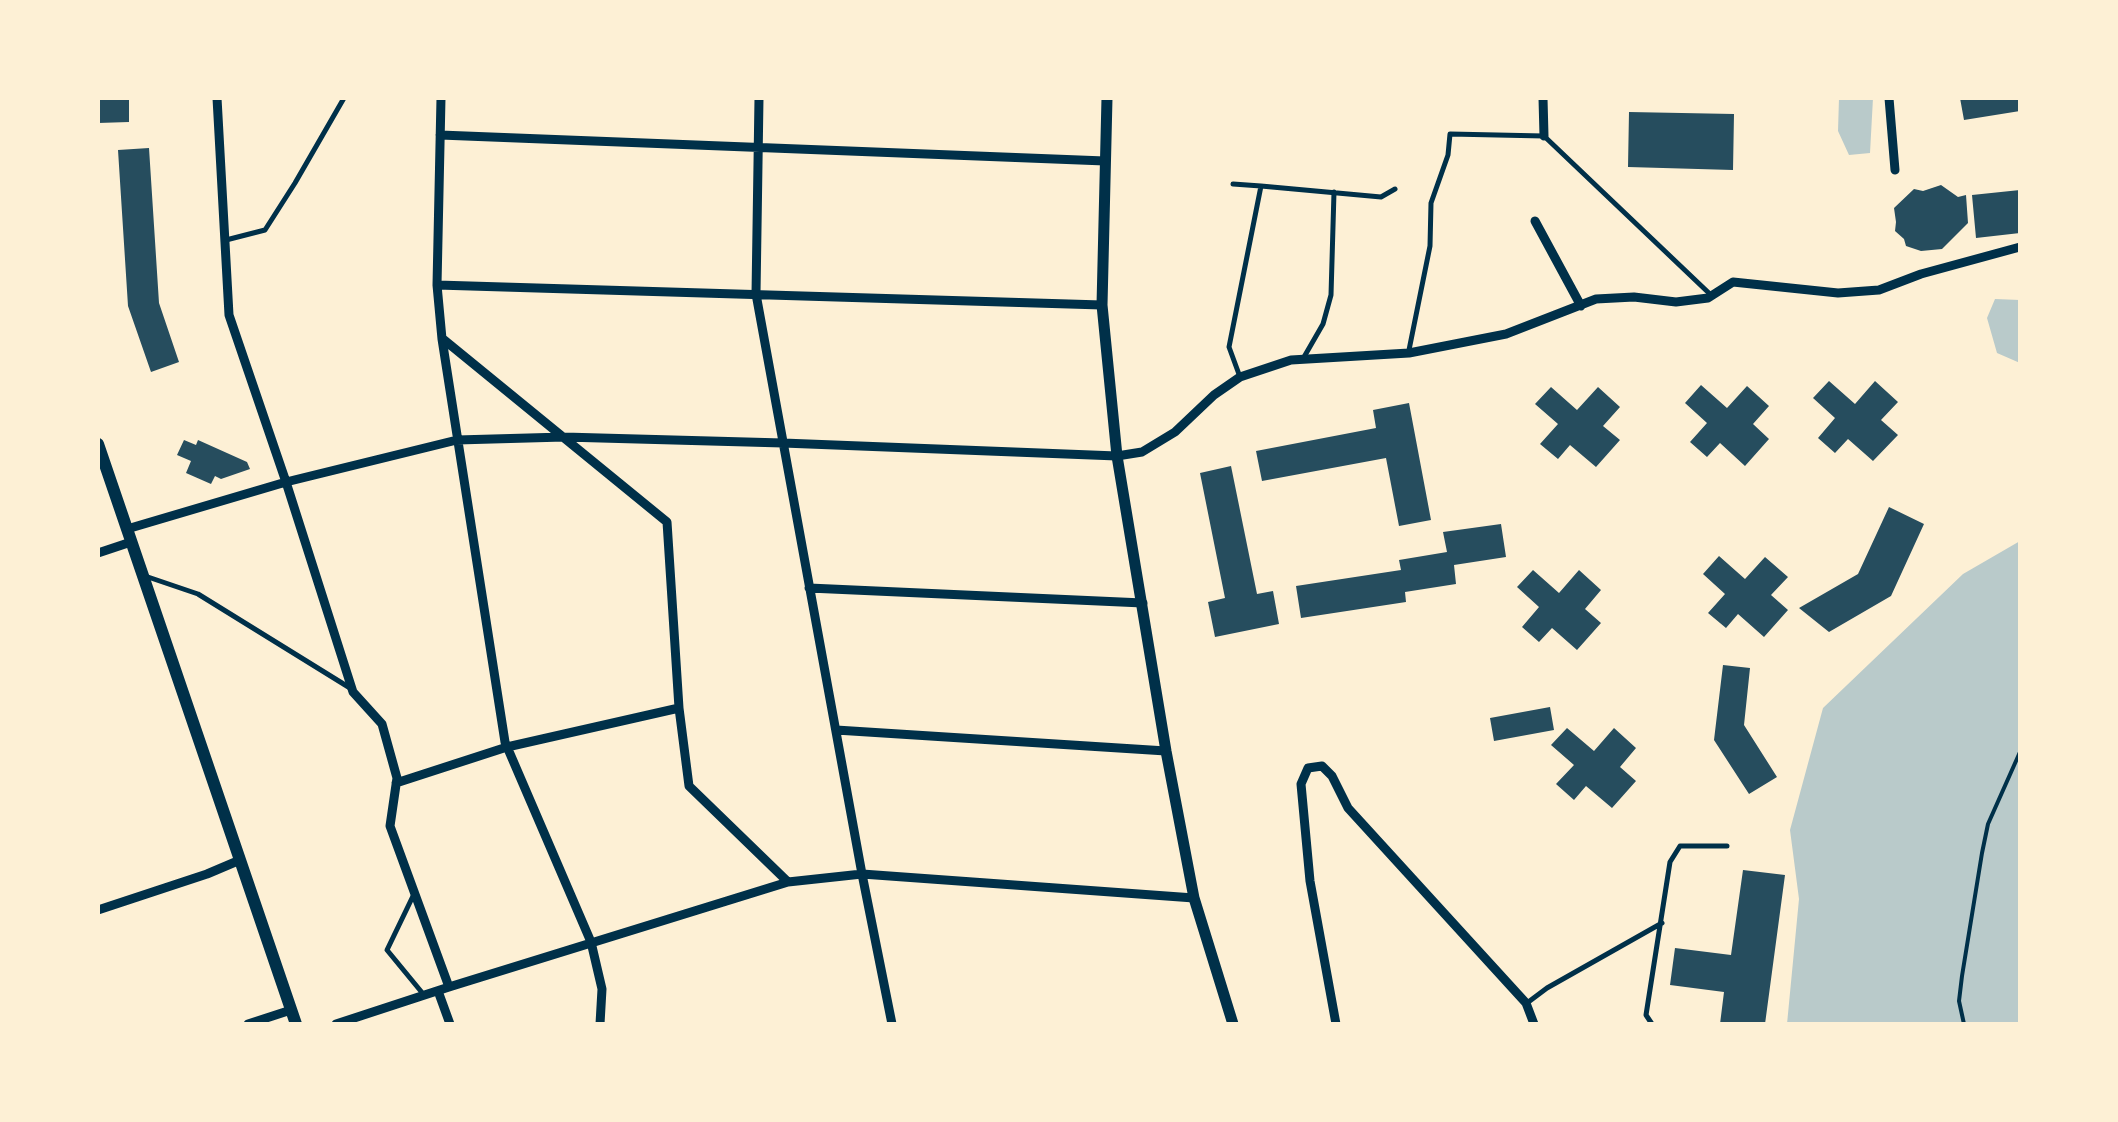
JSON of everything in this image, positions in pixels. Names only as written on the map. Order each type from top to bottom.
[{"type":"main road","points":[[98,444],[296,1024]]},
{"type":"street","points":[[217,98],[229,316],[352,690],[382,724],[396,778],[390,826],[450,987]]},
{"type":"street","points":[[440,98],[437,285],[442,338],[507,747],[591,942],[602,989],[600,1024]]},
{"type":"street","points":[[759,98],[756,294],[892,1024]]},
{"type":"street","points":[[1108,98],[1102,304],[1117,456],[1194,898],[1233,1024]]},
{"type":"street","points":[[1544,98],[1544,136]]},
{"type":"street","points":[[1890,98],[1896,170]]},
{"type":"street","points":[[440,135],[1105,161]]},
{"type":"street","points":[[1535,221],[1581,306]]},
{"type":"street","points":[[98,553],[129,535],[286,482],[457,440],[564,437],[782,442],[1117,456],[1142,452],[1175,432],[1214,395],[1240,377],[1291,360],[1408,353],[1506,334],[1596,299],[1634,297],[1676,302],[1708,298],[1733,282],[1838,293],[1880,290],[1921,274],[2020,247]]},
{"type":"street","points":[[437,285],[1102,304]]},
{"type":"street","points":[[442,338],[667,522],[678,708],[690,786],[788,882]]},
{"type":"street","points":[[809,588],[1143,603]]},
{"type":"street","points":[[396,784],[507,747],[678,708]]},
{"type":"street","points":[[836,730],[1166,751]]},
{"type":"street","points":[[1336,1024],[1310,881],[1300,784],[1308,768],[1322,766],[1332,776],[1348,808],[1526,1003],[1534,1024]]},
{"type":"street","points":[[98,910],[240,860]]},
{"type":"street","points":[[336,1024],[788,882],[862,874],[1194,898]]},
{"type":"street","points":[[438,990],[450,1024]]},
{"type":"street","points":[[248,1024],[291,1010]]},
{"type":"lane","points":[[226,240],[265,230],[344,98]]},
{"type":"lane","points":[[1408,353],[1430,246],[1431,203],[1448,154],[1450,134],[1544,136],[1712,296]]},
{"type":"lane","points":[[1234,184],[1381,198],[1394,190]]},
{"type":"lane","points":[[1240,377],[1229,346],[1261,186]]},
{"type":"lane","points":[[1302,360],[1323,324],[1331,295],[1334,192]]},
{"type":"lane","points":[[142,575],[198,594],[352,690]]},
{"type":"lane","points":[[1652,1024],[1646,1014],[1670,862],[1680,846],[1727,846]]},
{"type":"lane","points":[[414,894],[388,950],[424,996]]},
{"type":"lane","points":[[1526,1003],[1662,922]]},
{"type":"path","points":[[1964,1024],[1959,1001],[1982,852],[1988,824],[2020,752]]},
{"type":"shaded area","points":[[1839,98],[1873,98],[1870,153],[1849,155],[1838,131]]},
{"type":"shaded area","points":[[1995,299],[2020,300],[2020,363],[1997,353],[1987,318]]},
{"type":"shaded area","points":[[2020,541],[2020,1024],[1787,1024],[1799,899],[1790,830],[1823,708],[1963,574]]},
{"type":"building","points":[[98,98],[129,98],[129,122],[98,123]]},
{"type":"building","points":[[1960,98],[2020,98],[2020,111],[1964,120]]},
{"type":"building","points":[[1629,112],[1734,114],[1733,170],[1628,167]]},
{"type":"building","points":[[149,148],[159,303],[179,362],[151,372],[128,306],[118,150]]},
{"type":"building","points":[[1941,185],[1958,197],[1966,195],[1968,223],[1942,249],[1921,251],[1906,246],[1895,231],[1894,208],[1914,189],[1923,191]]},
{"type":"building","points":[[2020,190],[2020,233],[1976,238],[1972,195]]},
{"type":"building","points":[[1829,381],[1855,404],[1875,381],[1898,402],[1881,420],[1898,435],[1873,461],[1848,439],[1835,453],[1818,438],[1835,418],[1813,398]]},
{"type":"building","points":[[1701,385],[1727,408],[1747,386],[1769,406],[1753,424],[1769,439],[1745,466],[1720,443],[1707,457],[1690,442],[1707,423],[1685,403]]},
{"type":"building","points":[[1551,387],[1577,410],[1598,387],[1620,407],[1603,426],[1620,440],[1596,467],[1570,445],[1558,459],[1540,444],[1558,424],[1535,404]]},
{"type":"building","points":[[1409,403],[1431,520],[1399,526],[1386,458],[1262,481],[1256,451],[1376,428],[1373,410]]},
{"type":"building","points":[[184,440],[196,445],[198,440],[247,462],[250,469],[221,479],[215,476],[211,484],[186,473],[191,461],[177,455]]},
{"type":"building","points":[[1231,466],[1257,594],[1273,591],[1279,624],[1215,637],[1208,602],[1225,598],[1200,473]]},
{"type":"building","points":[[1889,507],[1924,524],[1891,596],[1829,632],[1799,608],[1858,574]]},
{"type":"building","points":[[1501,524],[1506,557],[1454,565],[1456,584],[1405,592],[1406,602],[1301,618],[1296,586],[1401,570],[1399,560],[1447,552],[1443,532]]},
{"type":"building","points":[[1719,556],[1745,579],[1765,557],[1788,577],[1771,595],[1788,610],[1764,637],[1738,614],[1726,628],[1708,613],[1725,594],[1703,574]]},
{"type":"building","points":[[1533,570],[1559,593],[1579,570],[1601,590],[1585,609],[1601,623],[1577,650],[1552,628],[1539,642],[1522,627],[1539,607],[1517,587]]},
{"type":"building","points":[[1723,665],[1750,668],[1744,725],[1777,777],[1749,794],[1714,740]]},
{"type":"building","points":[[1550,707],[1554,730],[1494,741],[1490,718]]},
{"type":"building","points":[[1567,728],[1594,751],[1614,728],[1636,748],[1620,767],[1636,781],[1612,808],[1586,786],[1574,800],[1556,784],[1574,765],[1551,745]]},
{"type":"building","points":[[1743,870],[1785,875],[1765,1024],[1720,1024],[1724,992],[1670,985],[1675,948],[1731,955]]}]
